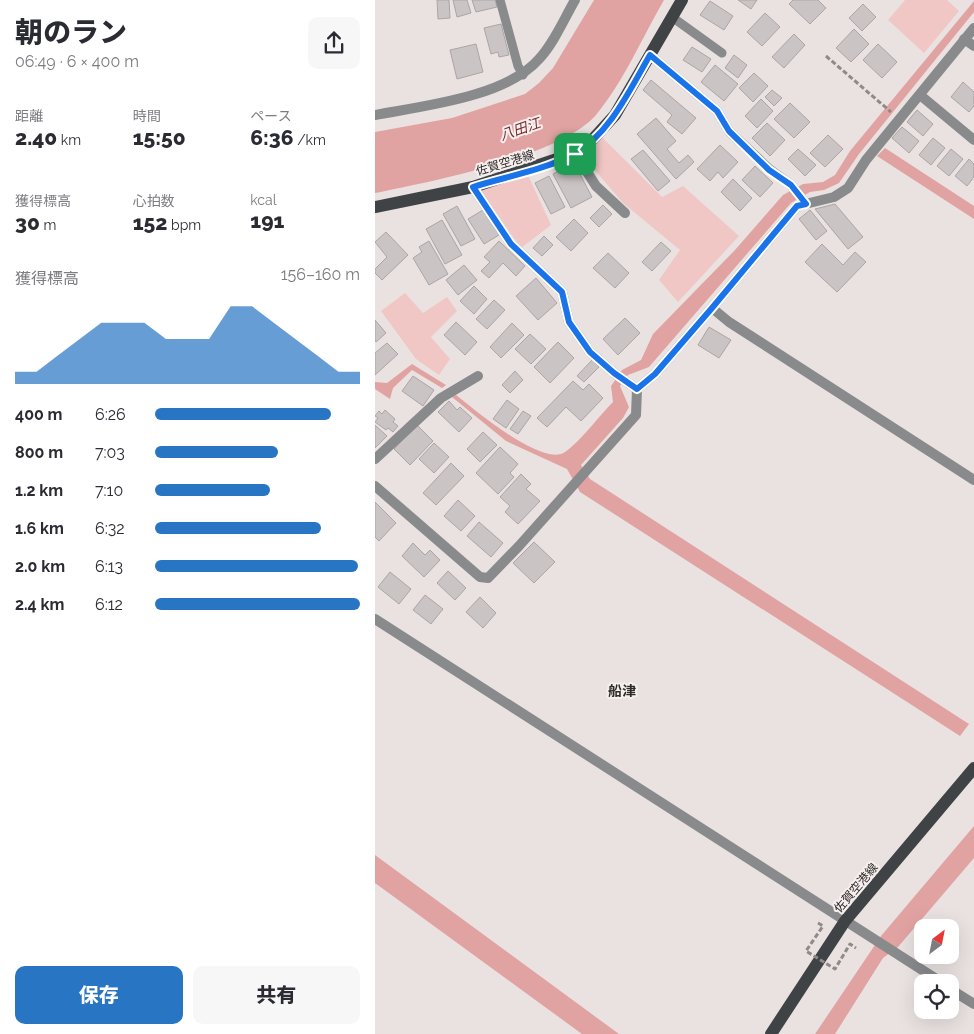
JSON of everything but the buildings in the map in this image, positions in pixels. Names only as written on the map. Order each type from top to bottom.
[{"type":"main road","name":"佐賀空港線","points":[[375,207],[473,187],[575,154],[593,140],[615,115],[682,0]]},
{"type":"main road","name":"佐賀空港線","points":[[771,1034],[845,921],[974,768]]},
{"type":"street","points":[[375,115],[455,101],[523,75],[540,58],[575,0]]},
{"type":"street","points":[[375,486],[480,576],[488,578],[636,414],[637,389],[655,374],[797,206],[834,197],[848,188],[866,160],[974,28]]},
{"type":"street","points":[[964,39],[974,46]]},
{"type":"street","points":[[650,55],[717,111],[729,131],[769,170],[791,185],[806,204]]},
{"type":"street","points":[[920,95],[974,140]]},
{"type":"street","points":[[575,154],[596,186],[625,213]]},
{"type":"street","points":[[473,187],[511,244],[562,292],[569,322],[590,352],[614,373],[637,389]]},
{"type":"street","points":[[712,308],[729,322],[974,480]]},
{"type":"street","points":[[375,459],[441,398],[478,376]]},
{"type":"street","points":[[375,619],[928,974]]},
{"type":"street","points":[[959,994],[974,1004]]},
{"type":"lane","points":[[500,0],[517,66],[523,75]]},
{"type":"lane","points":[[672,17],[722,53]]},
{"type":"path","points":[[826,56],[883,105]]},
{"type":"path","points":[[818,923],[823,926],[806,951],[835,969],[850,944],[856,948]]},
{"type":"shaded area","points":[[905,0],[947,0],[959,11],[924,53],[888,20]]},
{"type":"shaded area","points":[[601,136],[662,197],[683,186],[739,236],[678,302],[659,280],[680,250],[623,203],[582,155]]},
{"type":"shaded area","points":[[527,173],[551,225],[521,248],[479,188]]},
{"type":"shaded area","points":[[405,293],[423,313],[447,297],[457,311],[431,337],[450,359],[439,375],[416,359],[381,311]]},
{"type":"water","name":"八田江","points":[[594,0],[664,0],[624,74],[606,102],[596,115],[579,130],[525,155],[493,165],[375,193],[375,132],[452,118],[525,94],[553,68]]},
{"type":"water","points":[[974,1],[974,12],[859,154],[839,183],[824,190],[810,192],[791,203],[649,367],[628,375],[620,386],[629,407],[623,418],[581,465],[590,479],[969,724],[960,736],[580,492],[567,469],[506,441],[452,397],[456,395],[509,435],[541,452],[555,455],[571,448],[613,402],[611,386],[622,370],[641,360],[653,334],[735,250],[783,195],[803,184],[823,182],[835,175],[850,151]]},
{"type":"water","points":[[885,148],[974,206],[974,219],[877,156]]},
{"type":"water","points":[[412,364],[446,385],[442,388],[412,370],[393,388],[390,399],[375,389],[375,382],[387,383]]},
{"type":"water","points":[[974,826],[974,858],[922,919],[914,919],[914,928],[898,947],[883,958],[835,1034],[815,1034],[881,936]]},
{"type":"water","points":[[375,855],[619,1034],[582,1034],[375,883]]},
{"type":"district","name":"船津","points":[[622,691]]},
{"type":"route","points":[[650,55],[717,111],[729,131],[769,170],[791,185],[806,204],[797,206],[655,374],[637,389],[614,373],[590,352],[569,322],[562,292],[535,269],[511,244],[473,187],[575,154],[593,140],[615,115],[650,55]]}]
